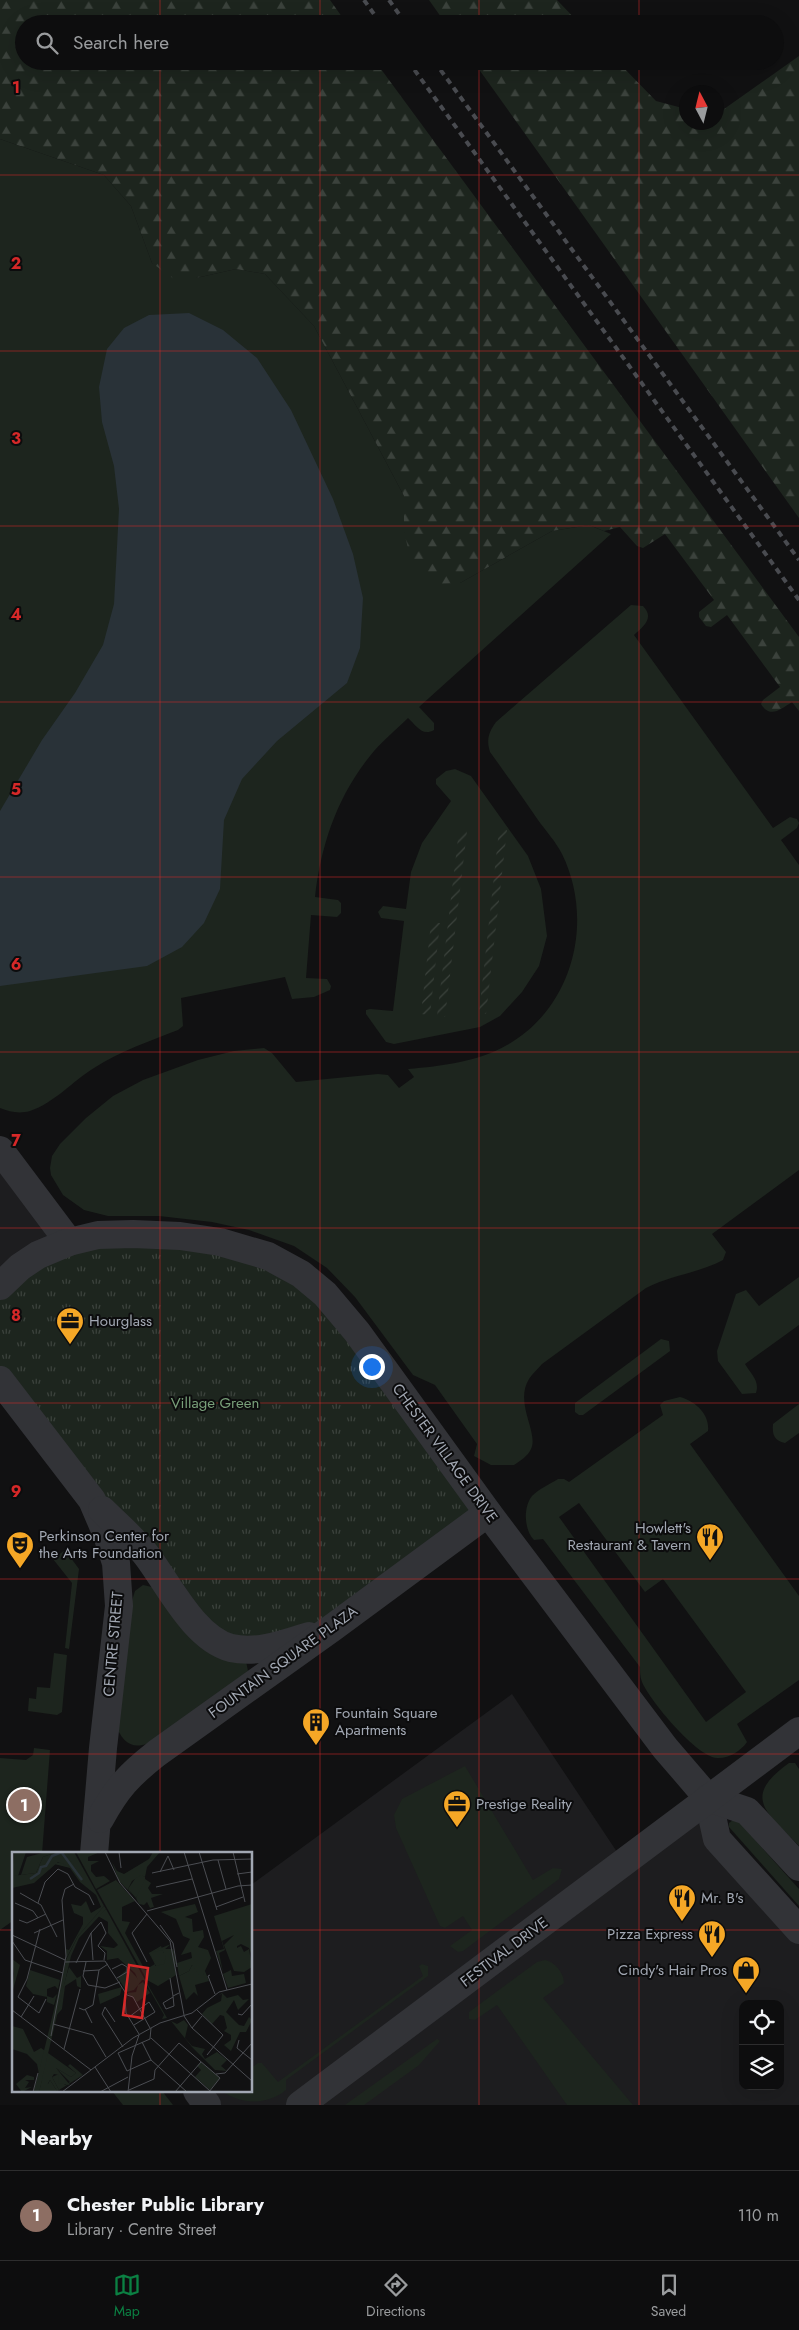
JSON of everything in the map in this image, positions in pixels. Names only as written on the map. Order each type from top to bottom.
[{"type":"street","points":[[0,1150],[68,1242]]},
{"type":"street","name":"CHESTER VILLAGE DRIVE","points":[[0,1286],[10,1271],[38,1255],[68,1242],[98,1235],[180,1236],[220,1242],[268,1256],[301,1274],[325,1294],[357,1332],[488,1513],[665,1748],[708,1798],[717,1838],[799,1930]]},
{"type":"street","name":"CENTRE STREET","points":[[0,1380],[92,1500],[107,1535],[116,1563],[119,1606],[95,1841]]},
{"type":"street","points":[[92,1500],[146,1555],[194,1623],[211,1638],[230,1648],[252,1650],[280,1645],[332,1628]]},
{"type":"street","name":"FOUNTAIN SQUARE PLAZA","points":[[95,1841],[112,1796],[129,1775],[157,1752],[332,1628],[488,1513]]},
{"type":"street","name":"FESTIVAL DRIVE","points":[[300,2105],[799,1731]]},
{"type":"street","points":[[708,1798],[747,1811],[799,1867]]},
{"type":"street","points":[[198,2092],[207,2105]]},
{"type":"shaded area","points":[[189,313],[223,330],[257,358],[291,410],[333,499],[353,554],[363,598],[360,648],[347,683],[277,741],[242,779],[224,820],[220,889],[204,923],[182,947],[147,966],[0,986],[0,811],[42,740],[75,693],[103,645],[114,604],[119,509],[114,466],[102,422],[99,387],[107,349],[124,328],[149,315]]},
{"type":"shaded area","points":[[0,1155],[68,1242],[0,1275]]},
{"type":"shaded area","points":[[512,1694],[623,1861],[299,2105],[208,2105],[199,2092],[252,2092],[252,1884]]},
{"type":"shaded area","points":[[708,1799],[715,1837],[799,1931],[799,2105],[301,2105]]},
{"type":"green space","points":[[0,0],[330,0],[341,15],[15,15],[15,70],[382,70],[799,637],[799,711],[792,702],[780,710],[772,712],[764,709],[761,704],[763,700],[780,687],[727,615],[711,627],[706,626],[699,617],[699,612],[714,600],[665,534],[643,548],[637,546],[620,527],[604,531],[589,525],[552,531],[460,583],[431,584],[412,564],[404,532],[404,496],[314,326],[265,274],[236,269],[196,278],[174,279],[152,263],[131,206],[104,175],[0,139]]},
{"type":"green space","points":[[429,0],[557,0],[571,15],[440,15]]},
{"type":"green space","points":[[799,56],[799,518],[479,70],[626,70],[656,101],[679,107],[679,130],[724,130],[724,109],[779,70],[784,70],[784,67]]},
{"type":"green space","points":[[0,139],[104,175],[131,206],[152,263],[196,278],[236,269],[265,274],[314,326],[404,496],[404,532],[460,583],[552,531],[589,525],[611,534],[419,707],[434,723],[434,730],[430,732],[423,731],[408,718],[374,751],[348,788],[326,840],[315,897],[338,900],[341,903],[341,913],[337,917],[311,915],[306,978],[327,979],[331,986],[330,990],[314,997],[292,999],[285,977],[181,998],[183,1026],[178,1030],[114,1056],[86,1073],[47,1103],[30,1111],[22,1112],[0,1108]]},
{"type":"green space","points":[[631,605],[643,606],[648,614],[646,622],[634,635],[773,828],[790,817],[797,819],[799,823],[797,828],[781,840],[799,865],[799,1170],[712,1234],[726,1252],[723,1260],[646,1288],[542,1364],[530,1377],[525,1388],[525,1407],[533,1442],[530,1452],[514,1465],[491,1465],[474,1456],[477,1444],[435,1385],[413,1375],[355,1297],[327,1268],[294,1246],[249,1230],[212,1222],[159,1216],[108,1216],[84,1210],[63,1195],[51,1175],[50,1168],[52,1156],[60,1144],[86,1118],[113,1096],[143,1080],[198,1060],[234,1051],[264,1048],[272,1053],[296,1082],[378,1074],[388,1075],[399,1088],[414,1077],[408,1069],[446,1065],[484,1056],[507,1045],[530,1029],[548,1009],[562,986],[572,961],[577,934],[577,907],[572,880],[562,854],[490,752],[489,736],[496,722]]},
{"type":"green space","points":[[455,769],[471,776],[528,856],[541,889],[547,936],[539,966],[522,992],[500,1016],[480,1027],[394,1044],[386,1042],[366,1014],[366,1010],[393,1011],[404,921],[381,918],[378,912],[383,906],[406,909],[411,872],[422,843],[451,801],[436,784],[436,779],[446,771]]},
{"type":"green space","points":[[459,830],[467,831],[445,1017],[437,1016]]},
{"type":"green space","points":[[499,830],[507,830],[486,1014],[479,1013]]},
{"type":"green space","points":[[431,923],[440,923],[430,1015],[421,1014]]},
{"type":"green space","name":"Village Green","points":[[133,1234],[301,1274],[487,1513],[332,1628],[230,1647],[0,1379],[0,1287],[21,1267]]},
{"type":"green space","points":[[799,1277],[799,1325],[745,1364],[754,1378],[757,1389],[756,1393],[742,1394],[718,1361],[717,1351],[736,1294],[746,1290],[759,1306]]},
{"type":"green space","points":[[661,1339],[669,1341],[670,1351],[583,1415],[575,1412],[575,1403]]},
{"type":"green space","points":[[680,1397],[696,1405],[704,1414],[707,1419],[708,1431],[690,1444],[799,1596],[799,1680],[737,1724],[747,1742],[734,1754],[721,1758],[708,1755],[687,1739],[654,1702],[642,1682],[640,1667],[543,1539],[534,1540],[527,1525],[527,1506],[535,1493],[558,1479],[564,1479],[569,1482],[663,1415],[660,1405],[664,1401]],"holes":[[[579,1503],[645,1592],[663,1579],[746,1692],[706,1722],[559,1517]]]},
{"type":"green space","points":[[799,1404],[799,1433],[785,1443],[778,1441],[773,1434],[773,1424]]},
{"type":"green space","points":[[65,1550],[79,1569],[69,1649],[65,1648],[72,1583],[53,1559]]},
{"type":"green space","points":[[143,1585],[152,1587],[246,1661],[248,1671],[159,1738],[138,1746],[132,1745],[122,1737],[115,1722],[131,1604],[135,1591]]},
{"type":"green space","points":[[54,1653],[67,1655],[62,1712],[57,1715],[28,1711],[29,1698],[36,1699],[37,1687],[50,1688]]},
{"type":"green space","points":[[34,1748],[50,1750],[42,1852],[12,1852],[12,1921],[0,1930],[0,1758],[26,1760],[33,1755]]},
{"type":"green space","points":[[789,1763],[795,1763],[799,1769],[799,1846],[769,1814],[762,1796],[774,1775]]},
{"type":"green space","points":[[465,1766],[533,1880],[553,1868],[562,1869],[559,1879],[463,1951],[458,1952],[450,1946],[472,1930],[463,1916],[445,1928],[440,1926],[396,1828],[394,1815],[402,1799]]},
{"type":"green space","points":[[733,1820],[739,1822],[799,1889],[799,1906],[729,1827],[729,1823]]},
{"type":"green space","points":[[545,1960],[558,1968],[564,1983],[543,1998],[633,2105],[567,2105],[497,2005],[475,2020],[469,2019],[469,2012],[537,1962]]},
{"type":"green space","points":[[422,1964],[428,1966],[428,1976],[286,2080],[286,2090],[279,2095],[263,2101],[246,2101],[229,2096],[223,2092],[252,2092],[252,2067],[258,2063],[262,2063],[278,2082],[423,1976],[419,1966]]},
{"type":"green space","points":[[437,2039],[440,2041],[419,2065],[364,2105],[345,2105]]},
{"type":"green space","points":[[113,2092],[163,2092],[173,2105],[123,2105]]},
{"type":"railway","points":[[364,0],[375,15]]},
{"type":"railway","points":[[389,0],[400,15]]},
{"type":"railway","points":[[415,70],[799,600]]},
{"type":"railway","points":[[441,70],[799,560]]},
{"type":"place","name":"Hourglass","points":[[70,1345]]},
{"type":"place","name":"Howlett's Restaurant & Tavern","points":[[710,1561]]},
{"type":"place","name":"Perkinson Center for the Arts Foundation","points":[[20,1569]]},
{"type":"place","name":"Fountain Square Apartments","points":[[316,1746]]},
{"type":"place","name":"Chester Public Library","points":[[24,1805]]},
{"type":"place","name":"Prestige Reality","points":[[457,1828]]},
{"type":"place","name":"Mr. B's","points":[[682,1922]]},
{"type":"place","name":"Pizza Express","points":[[712,1958]]},
{"type":"place","name":"Cindy's Hair Pros","points":[[746,1994]]}]
